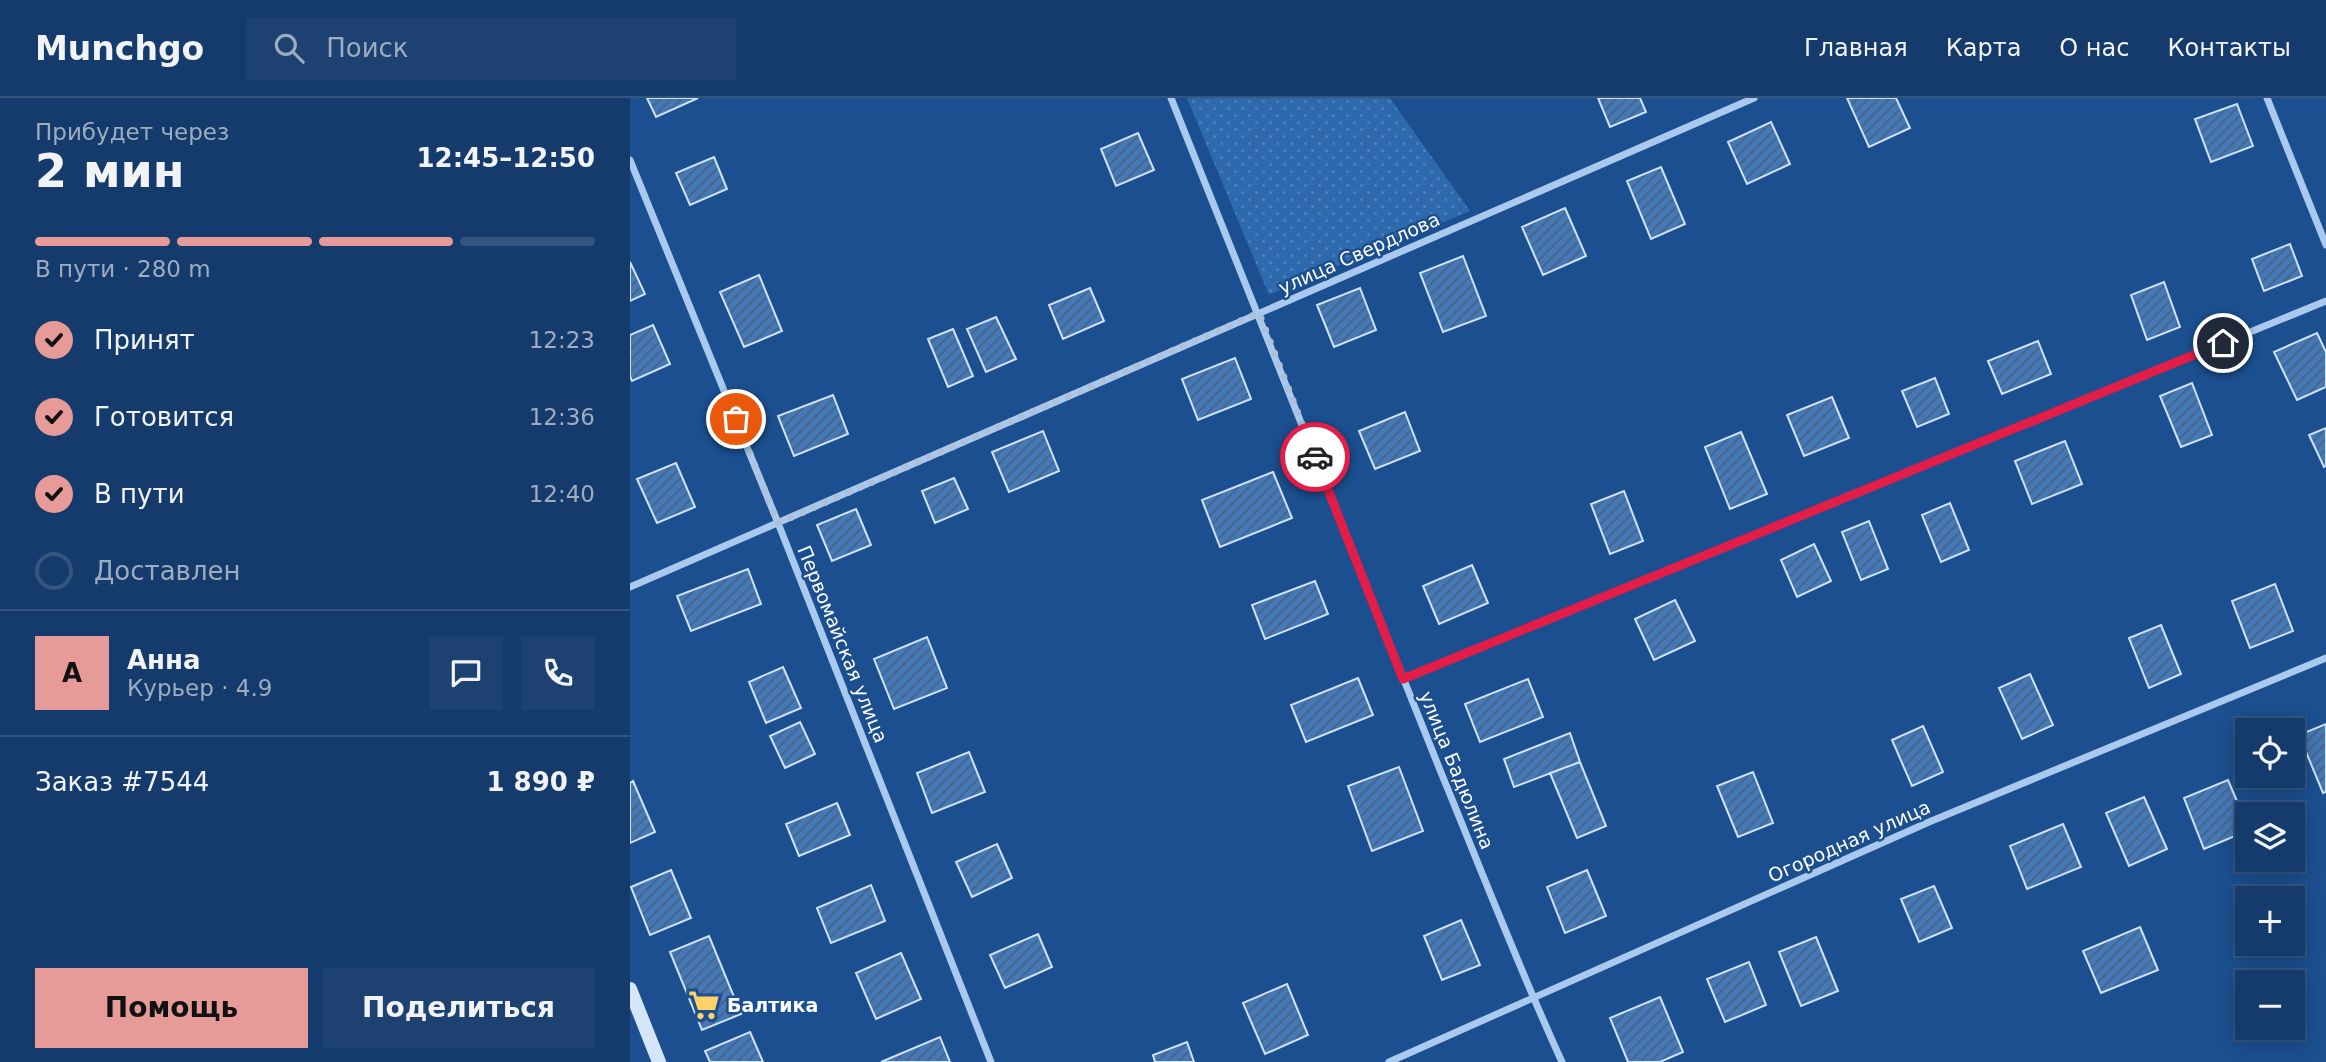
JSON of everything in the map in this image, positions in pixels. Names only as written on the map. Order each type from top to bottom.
[{"type":"street","name":"улица Бадюлина","points":[[1171,98],[1403,679],[1533,998],[1562,1062]]},
{"type":"street","name":"улица Свердлова","points":[[630,587],[1754,98]]},
{"type":"street","points":[[2267,98],[2326,245]]},
{"type":"street","name":"Первомайская улица","points":[[630,160],[778,523],[992,1062]]},
{"type":"street","points":[[1403,679],[2326,301]]},
{"type":"street","name":"Огородная улица","points":[[1389,1062],[1929,822],[2326,658]]},
{"type":"street","points":[[630,989],[659,1062]]},
{"type":"shaded area","points":[[1187,98],[1390,98],[1470,211],[1269,295]]},
{"type":"building","points":[[647,98],[698,98],[656,117]]},
{"type":"building","points":[[1598,98],[1640,98],[1646,112],[1610,127]]},
{"type":"building","points":[[1847,98],[1896,98],[1910,128],[1869,147]]},
{"type":"building","points":[[2237,104],[2253,146],[2211,162],[2195,119]]},
{"type":"building","points":[[1771,122],[1790,164],[1747,184],[1728,142]]},
{"type":"building","points":[[1138,133],[1154,170],[1116,186],[1101,149]]},
{"type":"building","points":[[714,157],[727,189],[690,205],[676,173]]},
{"type":"building","points":[[1661,167],[1685,224],[1651,239],[1627,181]]},
{"type":"building","points":[[1565,208],[1586,256],[1543,275],[1522,227]]},
{"type":"building","points":[[2290,244],[2302,276],[2264,291],[2252,259]]},
{"type":"building","points":[[1463,256],[1486,316],[1443,332],[1420,273]]},
{"type":"building","points":[[630,262],[645,294],[630,301]]},
{"type":"building","points":[[759,275],[782,331],[744,347],[720,292]]},
{"type":"building","points":[[2164,282],[2180,327],[2147,340],[2131,295]]},
{"type":"building","points":[[1090,288],[1104,321],[1063,339],[1049,305]]},
{"type":"building","points":[[1360,288],[1376,330],[1334,347],[1317,305]]},
{"type":"building","points":[[996,317],[1016,359],[986,372],[967,329]]},
{"type":"building","points":[[653,325],[670,364],[632,381],[630,335]]},
{"type":"building","points":[[953,329],[973,376],[948,387],[928,339]]},
{"type":"building","points":[[2317,333],[2326,352],[2326,387],[2297,400],[2274,352]]},
{"type":"building","points":[[2038,341],[2051,374],[2002,394],[1988,361]]},
{"type":"building","points":[[1235,358],[1251,399],[1198,420],[1182,379]]},
{"type":"building","points":[[1935,378],[1949,414],[1917,427],[1902,391]]},
{"type":"building","points":[[2192,383],[2212,435],[2181,447],[2160,396]]},
{"type":"building","points":[[833,395],[848,434],[794,456],[778,416]]},
{"type":"building","points":[[1832,397],[1849,438],[1804,456],[1787,415]]},
{"type":"building","points":[[1405,412],[1420,451],[1375,469],[1359,431]]},
{"type":"building","points":[[2326,428],[2326,466],[2324,467],[2309,435]]},
{"type":"building","points":[[1043,431],[1059,471],[1009,492],[992,452]]},
{"type":"building","points":[[1741,432],[1767,494],[1730,509],[1705,447]]},
{"type":"building","points":[[2065,441],[2082,484],[2032,504],[2015,461]]},
{"type":"building","points":[[676,463],[695,507],[657,523],[637,479]]},
{"type":"building","points":[[1273,472],[1292,518],[1220,547],[1202,500]]},
{"type":"building","points":[[954,478],[968,509],[935,523],[922,491]]},
{"type":"building","points":[[1624,491],[1643,541],[1610,554],[1591,504]]},
{"type":"building","points":[[1950,503],[1969,550],[1941,562],[1922,515]]},
{"type":"building","points":[[856,509],[871,545],[832,561],[817,525]]},
{"type":"building","points":[[1869,521],[1888,569],[1861,580],[1842,532]]},
{"type":"building","points":[[1814,544],[1831,581],[1797,597],[1781,560]]},
{"type":"building","points":[[1472,565],[1488,603],[1439,624],[1423,586]]},
{"type":"building","points":[[748,569],[761,604],[691,631],[677,596]]},
{"type":"building","points":[[1315,581],[1328,614],[1265,639],[1252,605]]},
{"type":"building","points":[[2275,584],[2293,631],[2250,648],[2232,601]]},
{"type":"building","points":[[1675,600],[1695,641],[1654,660],[1635,619]]},
{"type":"building","points":[[2161,625],[2181,674],[2149,688],[2129,638]]},
{"type":"building","points":[[927,637],[947,688],[894,709],[874,659]]},
{"type":"building","points":[[783,667],[801,708],[766,723],[749,682]]},
{"type":"building","points":[[2030,674],[2053,725],[2022,739],[1999,688]]},
{"type":"building","points":[[1358,678],[1373,715],[1306,742],[1291,705]]},
{"type":"building","points":[[1528,679],[1543,717],[1480,742],[1465,704]]},
{"type":"building","points":[[800,722],[815,754],[785,768],[770,736]]},
{"type":"building","points":[[2326,724],[2326,792],[2323,793],[2305,750],[2305,733]]},
{"type":"building","points":[[1923,726],[1943,772],[1912,786],[1892,740]]},
{"type":"building","points":[[1570,733],[1580,762],[1514,787],[1504,759]]},
{"type":"building","points":[[969,752],[985,792],[932,813],[917,773]]},
{"type":"building","points":[[1580,762],[1606,826],[1577,838],[1550,773]]},
{"type":"building","points":[[1399,767],[1423,831],[1372,851],[1348,786]]},
{"type":"building","points":[[1753,772],[1773,823],[1738,837],[1717,786]]},
{"type":"building","points":[[2228,780],[2237,802],[2235,802],[2235,836],[2204,849],[2184,798]]},
{"type":"building","points":[[633,781],[655,832],[630,843],[630,783]]},
{"type":"building","points":[[2144,797],[2167,849],[2129,866],[2106,813]]},
{"type":"building","points":[[837,803],[850,835],[799,856],[786,824]]},
{"type":"building","points":[[2063,824],[2081,867],[2027,889],[2010,846]]},
{"type":"building","points":[[997,844],[1012,878],[972,897],[956,862]]},
{"type":"building","points":[[671,870],[691,918],[650,935],[631,887]]},
{"type":"building","points":[[1587,870],[1606,916],[1565,933],[1547,887]]},
{"type":"building","points":[[871,885],[885,921],[831,943],[817,908]]},
{"type":"building","points":[[1934,886],[1952,928],[1919,942],[1901,899]]},
{"type":"building","points":[[1461,920],[1480,965],[1442,980],[1424,936]]},
{"type":"building","points":[[2140,927],[2158,970],[2101,993],[2083,951]]},
{"type":"building","points":[[1038,934],[1052,967],[1005,988],[990,955]]},
{"type":"building","points":[[709,936],[741,1014],[702,1030],[670,952]]},
{"type":"building","points":[[1816,937],[1838,991],[1801,1006],[1779,952]]},
{"type":"building","points":[[901,953],[921,999],[876,1019],[856,973]]},
{"type":"building","points":[[1749,962],[1766,1005],[1725,1022],[1707,979]]},
{"type":"building","points":[[1287,984],[1308,1035],[1265,1054],[1243,1003]]},
{"type":"building","points":[[1660,997],[1683,1052],[1660,1062],[1628,1062],[1610,1018]]},
{"type":"building","points":[[750,1032],[763,1062],[710,1062],[705,1051]]},
{"type":"building","points":[[940,1037],[950,1062],[881,1062]]},
{"type":"building","points":[[1187,1042],[1194,1062],[1155,1062],[1153,1055]]},
{"type":"way so far","points":[[736,419],[778,523],[1259,313],[1315,457]]},
{"type":"place","name":"Балтика","points":[[704,1005]]},
{"type":"route","points":[[1315,457],[1403,679],[2223,343]]}]
